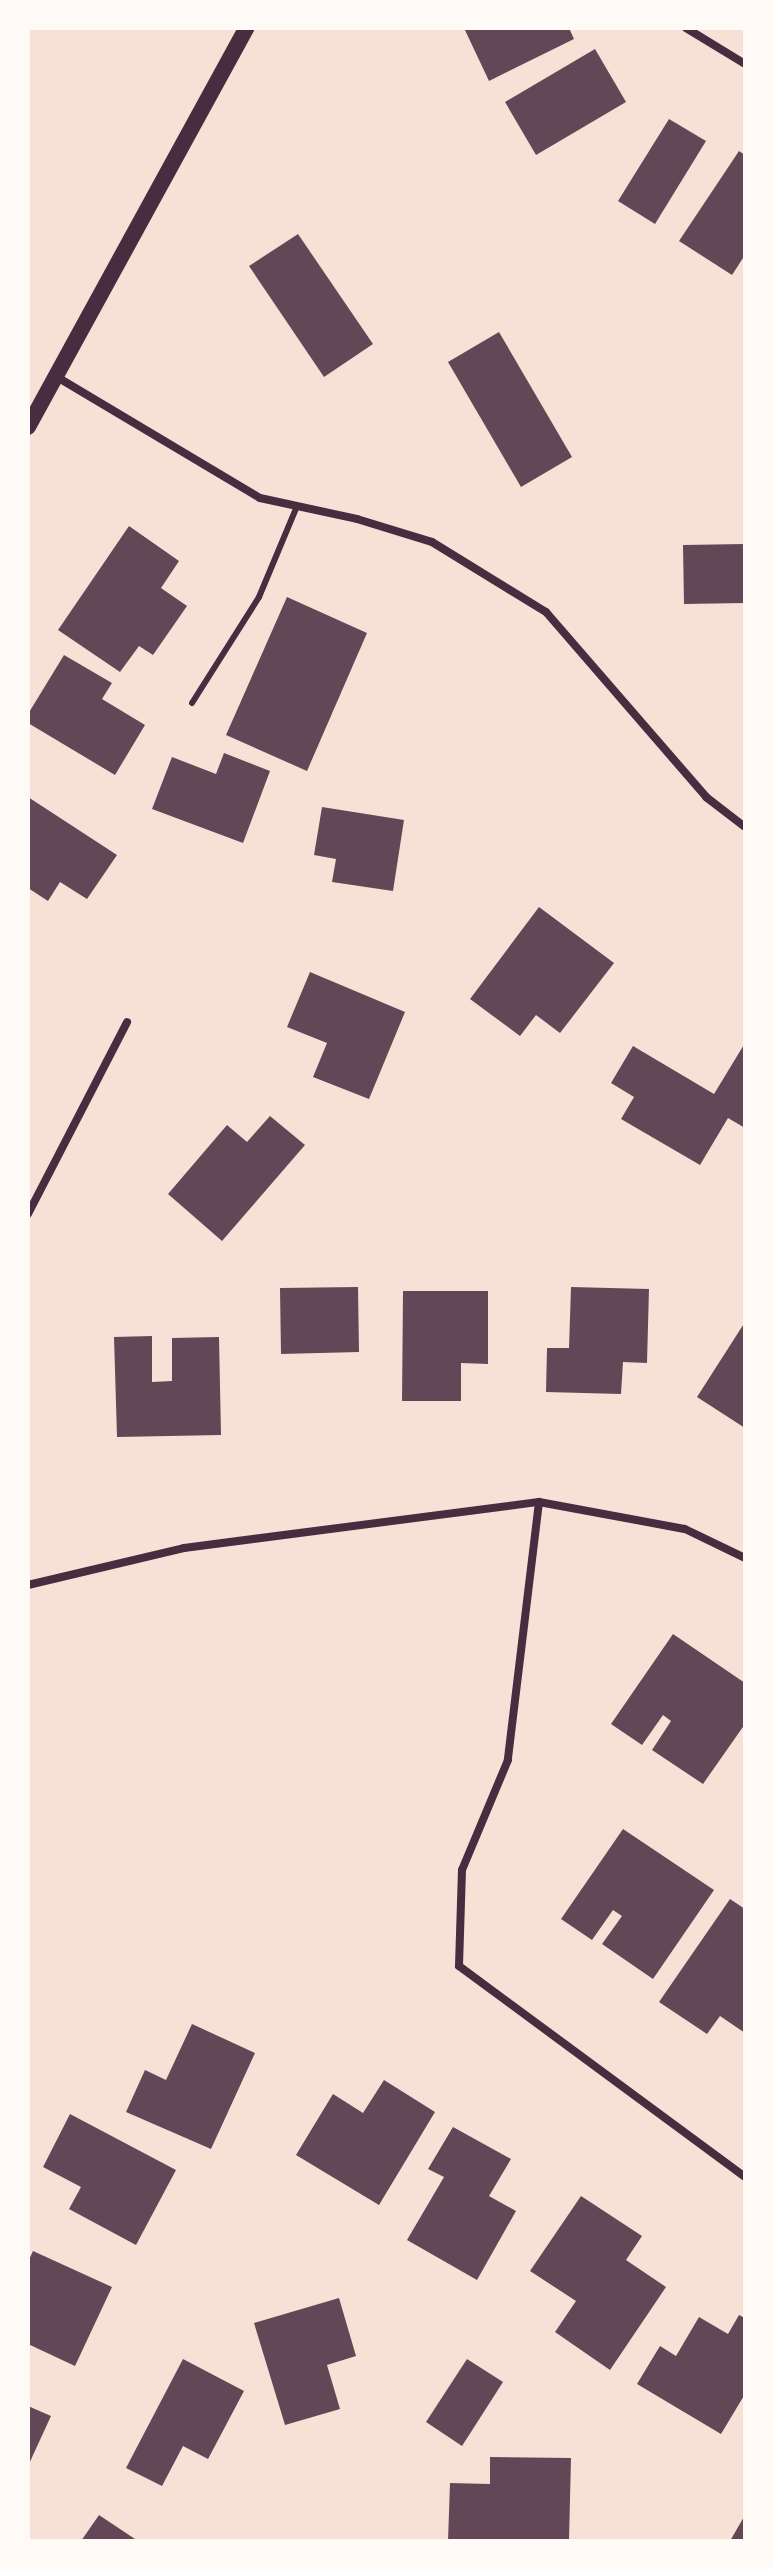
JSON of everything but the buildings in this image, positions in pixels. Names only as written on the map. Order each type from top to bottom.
[{"type":"main road","points":[[28,427],[246,28]]},
{"type":"street","points":[[686,28],[745,64]]},
{"type":"street","points":[[57,377],[260,498],[432,542],[546,612],[706,797],[745,827]]},
{"type":"street","points":[[28,1214],[127,1022]]},
{"type":"street","points":[[28,1585],[184,1548],[539,1502],[685,1529],[745,1558]]},
{"type":"street","points":[[539,1502],[508,1760],[462,1870],[459,1966],[745,2177]]},
{"type":"lane","points":[[192,703],[259,597],[297,506]]}]
